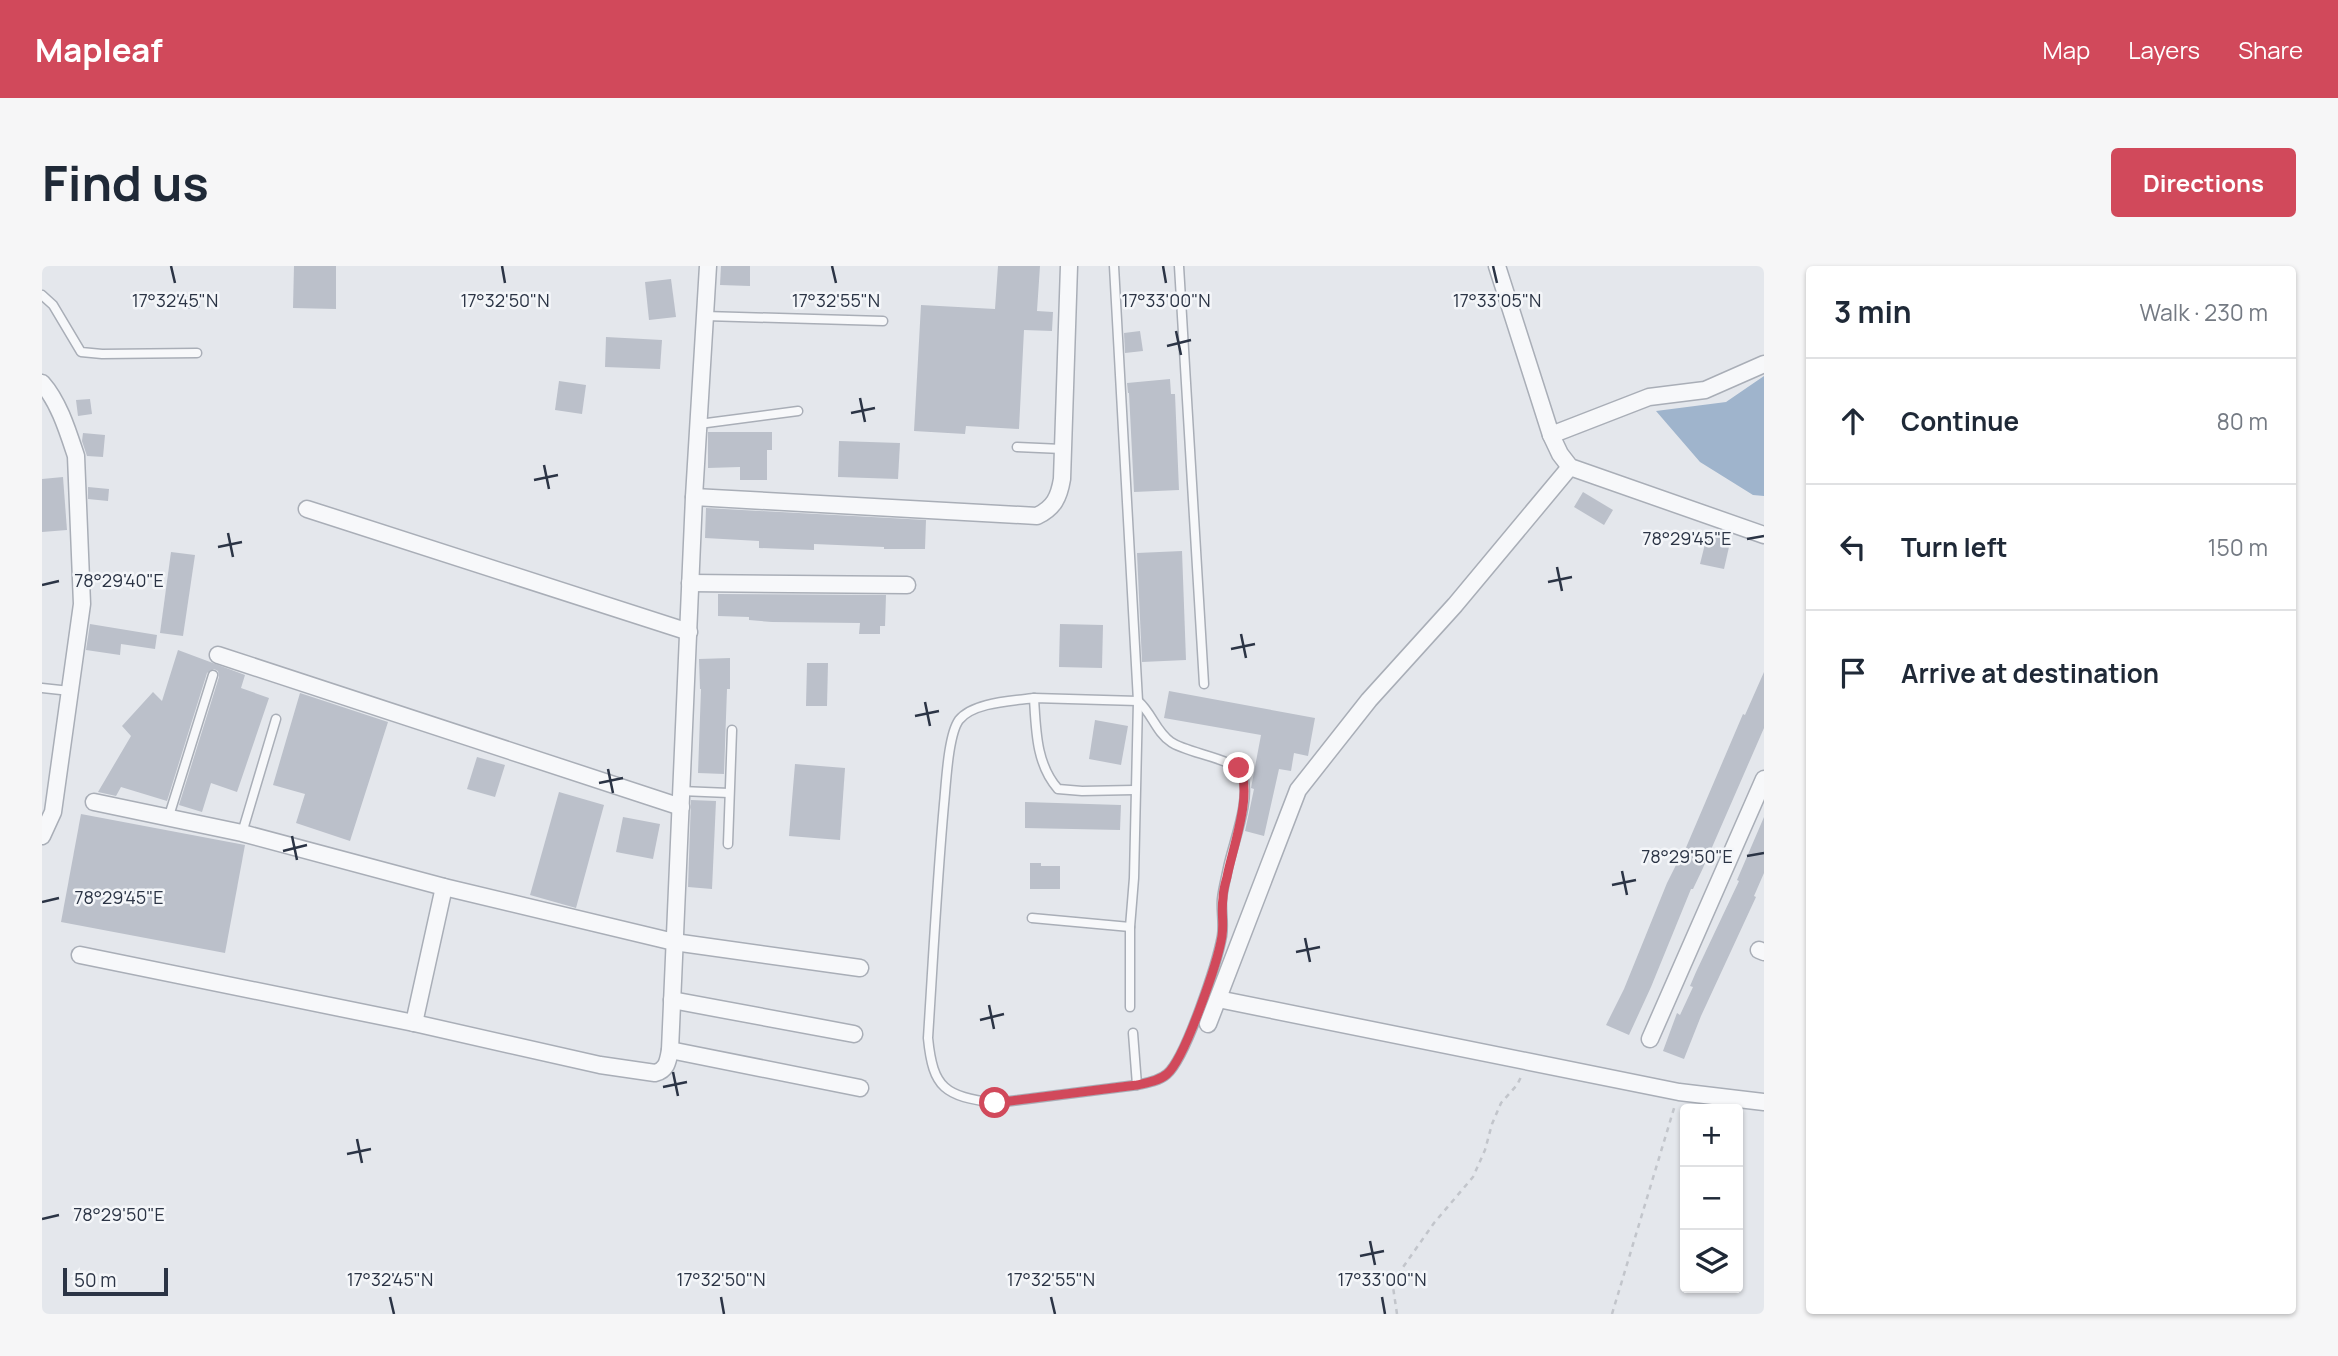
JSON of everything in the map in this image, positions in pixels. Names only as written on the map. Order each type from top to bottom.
[{"type":"street","points":[[80,955],[414,1023],[600,1065],[655,1073],[668,1065],[694,497],[708,266]]},
{"type":"street","points":[[694,497],[1037,516],[1053,506],[1059,495],[1062,479],[1069,266]]},
{"type":"street","points":[[1497,266],[1551,435],[1570,467],[1764,535]]},
{"type":"street","points":[[1551,435],[1649,397],[1705,390],[1740,377],[1764,364]]},
{"type":"street","points":[[42,383],[68,433],[76,456],[82,604],[53,812],[42,836]]},
{"type":"street","points":[[1208,1024],[1298,790],[1369,700],[1455,605],[1570,467]]},
{"type":"street","points":[[307,509],[689,632]]},
{"type":"street","points":[[690,583],[907,586]]},
{"type":"street","points":[[218,656],[681,799]]},
{"type":"street","points":[[1650,1039],[1764,779]]},
{"type":"street","points":[[94,802],[242,833],[444,887],[674,942],[860,968]]},
{"type":"street","points":[[414,1023],[444,887]]},
{"type":"street","points":[[1218,999],[1679,1092],[1764,1102]]},
{"type":"street","points":[[672,1000],[854,1034]]},
{"type":"street","points":[[670,1050],[860,1088]]},
{"type":"lane","points":[[1114,266],[1138,701],[1130,1007]]},
{"type":"lane","points":[[1179,266],[1203,684]]},
{"type":"lane","points":[[42,295],[53,304],[81,352],[197,354]]},
{"type":"lane","points":[[705,316],[883,321]]},
{"type":"lane","points":[[699,424],[798,411]]},
{"type":"lane","points":[[1017,447],[1062,449]]},
{"type":"lane","points":[[168,819],[213,674]]},
{"type":"lane","points":[[42,688],[70,691]]},
{"type":"lane","points":[[1034,698],[1042,762],[1048,778],[1058,789],[1134,790]]},
{"type":"lane","points":[[1034,698],[1138,701],[1148,709],[1164,737],[1171,743],[1239,768],[1244,781],[1244,806],[1222,899],[1223,934],[1209,985],[1181,1053],[1168,1073],[1155,1081],[1137,1085],[1035,1099],[986,1102],[946,1091],[937,1080],[930,1061],[928,1038],[947,769],[958,721],[971,710],[1034,698]]},
{"type":"lane","points":[[242,833],[276,719]]},
{"type":"lane","points":[[728,844],[732,730]]},
{"type":"lane","points":[[681,799],[729,793]]},
{"type":"lane","points":[[1032,918],[1130,927]]},
{"type":"lane","points":[[1133,1033],[1137,1085]]},
{"type":"path","points":[[1397,1314],[1393,1287],[1401,1270],[1434,1223],[1473,1177],[1501,1103],[1517,1085],[1528,1062]]},
{"type":"path","points":[[1612,1314],[1679,1092]]},
{"type":"water","points":[[1764,376],[1764,496],[1753,495],[1700,462],[1656,411],[1726,402]]},
{"type":"building","points":[[294,266],[336,266],[336,309],[293,308]]},
{"type":"building","points":[[721,266],[750,266],[750,286],[720,285]]},
{"type":"building","points":[[998,266],[1040,266],[1037,311],[1053,312],[1052,331],[1024,330],[1019,429],[966,426],[965,434],[914,431],[921,305],[995,309]]},
{"type":"building","points":[[671,279],[676,317],[649,320],[645,282]]},
{"type":"building","points":[[187,296],[200,296],[200,308],[188,309]]},
{"type":"building","points":[[1140,331],[1143,351],[1125,353],[1124,333]]},
{"type":"building","points":[[606,337],[662,340],[660,369],[605,367]]},
{"type":"building","points":[[1170,379],[1171,394],[1175,394],[1179,490],[1134,492],[1127,383]]},
{"type":"building","points":[[559,381],[586,385],[582,414],[555,410]]},
{"type":"building","points":[[90,399],[92,414],[78,416],[76,400]]},
{"type":"building","points":[[708,432],[772,432],[772,450],[767,450],[767,480],[740,480],[740,467],[708,468]]},
{"type":"building","points":[[83,433],[105,435],[103,457],[87,456],[82,441]]},
{"type":"building","points":[[839,441],[900,443],[898,479],[838,477]]},
{"type":"building","points":[[63,477],[67,530],[42,532],[42,479]]},
{"type":"building","points":[[88,487],[109,489],[108,501],[88,499]]},
{"type":"building","points":[[1583,492],[1613,510],[1604,525],[1574,507]]},
{"type":"building","points":[[706,508],[926,520],[925,549],[814,544],[814,550],[759,548],[759,541],[705,538]]},
{"type":"building","points":[[1708,532],[1731,538],[1724,569],[1700,564]]},
{"type":"building","points":[[1182,551],[1186,660],[1142,662],[1137,553]]},
{"type":"building","points":[[171,552],[195,555],[183,636],[160,633]]},
{"type":"building","points":[[718,594],[886,595],[885,626],[880,626],[880,634],[859,634],[860,623],[772,622],[749,620],[749,617],[718,616]]},
{"type":"building","points":[[90,624],[157,635],[155,649],[121,644],[120,655],[86,650]]},
{"type":"building","points":[[1060,624],[1103,625],[1102,668],[1059,667]]},
{"type":"building","points":[[178,650],[245,675],[241,688],[269,698],[237,792],[211,783],[202,812],[179,805],[219,677],[218,671],[214,669],[207,673],[167,801],[121,787],[116,796],[98,792],[131,736],[122,726],[153,692],[162,701]]},
{"type":"building","points":[[730,658],[724,774],[698,773],[701,689],[699,659]]},
{"type":"building","points":[[807,663],[828,663],[827,706],[806,706]]},
{"type":"building","points":[[1764,672],[1764,728],[1629,1035],[1606,1025],[1624,989],[1667,883],[1677,863],[1679,864],[1743,714],[1745,715]]},
{"type":"building","points":[[1169,691],[1315,718],[1308,756],[1294,753],[1291,771],[1279,769],[1264,836],[1245,831],[1261,735],[1164,718]]},
{"type":"building","points":[[300,693],[388,722],[350,841],[296,823],[305,794],[273,785]]},
{"type":"building","points":[[1095,720],[1128,726],[1121,765],[1089,759]]},
{"type":"building","points":[[477,757],[505,765],[495,797],[467,789]]},
{"type":"building","points":[[795,764],[845,768],[840,840],[789,836]]},
{"type":"building","points":[[559,792],[604,805],[576,908],[530,895]]},
{"type":"building","points":[[691,800],[716,801],[712,889],[688,887]]},
{"type":"building","points":[[1025,802],[1121,805],[1120,830],[1025,828]]},
{"type":"building","points":[[81,814],[245,845],[225,953],[61,922]]},
{"type":"building","points":[[623,817],[660,824],[653,859],[616,852]]},
{"type":"building","points":[[1764,817],[1764,873],[1754,896],[1756,897],[1684,1059],[1663,1051],[1677,1013],[1680,1015],[1693,987],[1690,986],[1696,972],[1739,881],[1737,880]]},
{"type":"building","points":[[1030,863],[1060,866],[1060,889],[1030,889]]},
{"type":"route","points":[[995,1103],[1137,1085],[1155,1081],[1168,1073],[1181,1053],[1209,985],[1223,934],[1222,899],[1244,806],[1244,781],[1239,768]]}]
